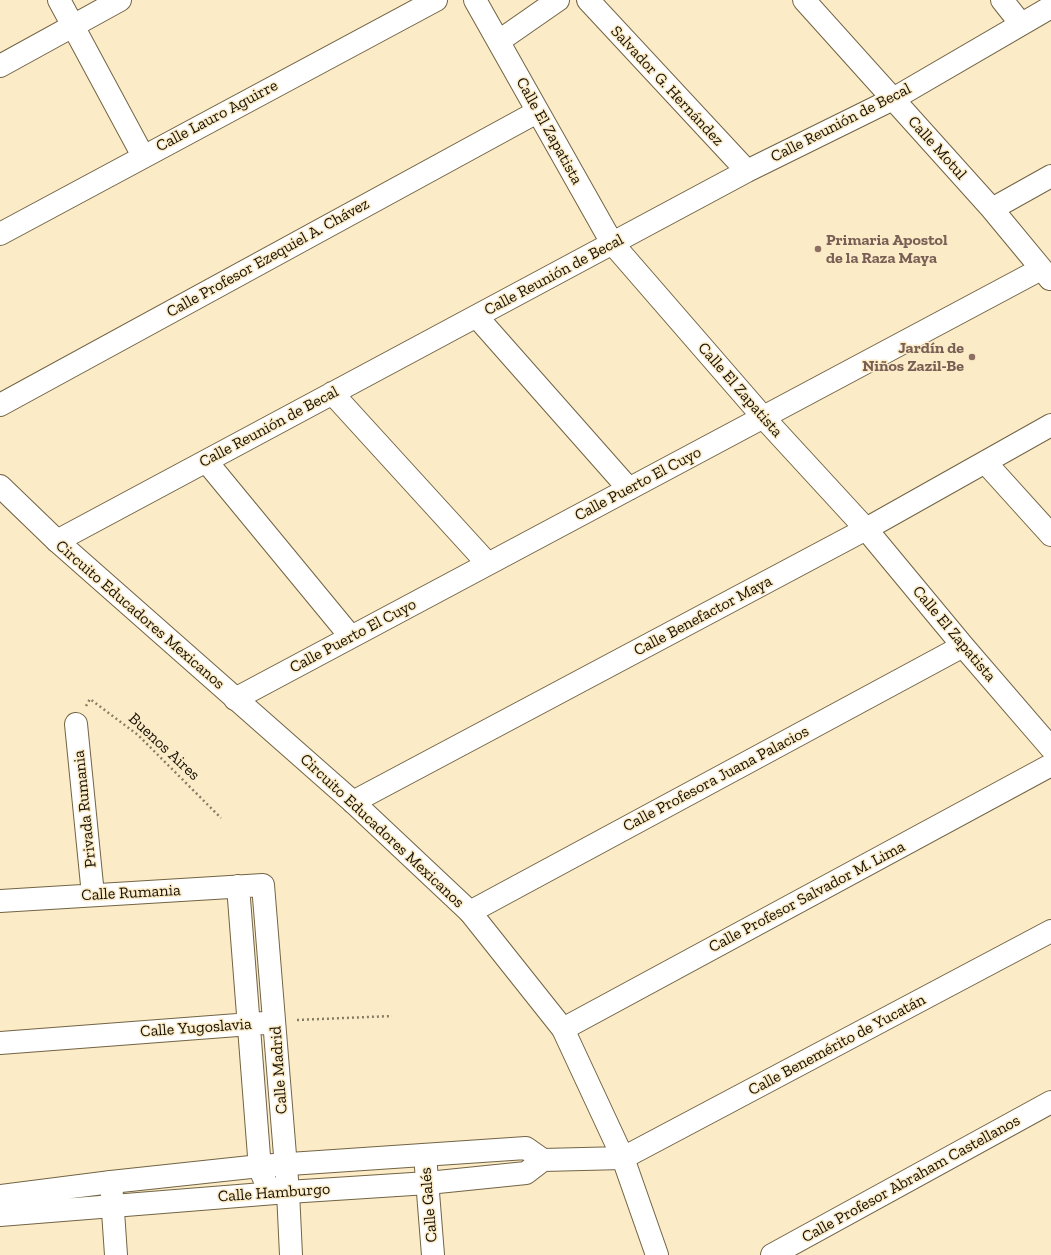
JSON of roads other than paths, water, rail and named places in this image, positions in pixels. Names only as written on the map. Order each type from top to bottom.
[{"type":"street","points":[[59,0],[143,156]]},
{"type":"street","points":[[0,66],[120,0]]},
{"type":"street","name":"Calle Lauro Aguirre","points":[[0,234],[436,0]]},
{"type":"street","name":"Calle El Zapatista","points":[[475,0],[612,243],[763,417],[866,529],[963,646],[1051,748]]},
{"type":"street","points":[[499,41],[558,0]]},
{"type":"street","name":"Salvador G. Hernández","points":[[588,0],[747,171]]},
{"type":"street","name":"Calle Motul","points":[[804,0],[992,209],[1046,274]]},
{"type":"street","points":[[1002,0],[1021,24]]},
{"type":"street","name":"Calle Reunión de Becal","points":[[56,541],[477,317],[747,171],[893,99],[1051,7]]},
{"type":"street","name":"Calle Profesor Ezequiel A. Chávez","points":[[0,405],[537,112]]},
{"type":"street","points":[[992,209],[1051,176]]},
{"type":"street","name":"Calle Puerto El Cuyo","points":[[235,698],[763,417],[1046,274]]},
{"type":"street","points":[[477,317],[629,489]]},
{"type":"street","points":[[332,393],[488,564]]},
{"type":"street","name":"Calle Benefactor Maya","points":[[352,802],[866,529],[1051,425]]},
{"type":"street","points":[[206,461],[351,637]]},
{"type":"street","points":[[985,462],[1051,535]]},
{"type":"street","name":"Circuito Educadores Mexicanos","points":[[0,486],[56,541],[352,802],[470,912],[563,1029],[623,1158],[657,1255]]},
{"type":"street","name":"Calle Profesora Juana Palacios","points":[[470,912],[963,646]]},
{"type":"street","name":"Privada Rumania","points":[[76,724],[93,895]]},
{"type":"street","name":"Calle Profesor Salvador M. Lima","points":[[563,1029],[1051,765]]},
{"type":"street","name":"Calle Rumania","points":[[0,901],[263,885]]},
{"type":"street","name":"Calle Madrid","points":[[263,885],[286,1164],[279,1192],[291,1255]]},
{"type":"street","name":"Calle Madrid","points":[[238,886],[260,1166],[279,1192]]},
{"type":"street","name":"Calle Benemérito de Yucatán","points":[[623,1158],[1051,931]]},
{"type":"street","name":"Calle Yugoslavia","points":[[0,1043],[275,1021]]},
{"type":"street","name":"Calle Profesor Abraham Castellanos","points":[[772,1255],[1051,1102]]},
{"type":"street","name":"Calle Hamburgo","points":[[0,1196],[260,1166],[526,1148],[543,1160],[526,1173],[428,1183],[279,1192],[0,1215]]},
{"type":"street","name":"Calle Galés","points":[[425,1155],[433,1255]]},
{"type":"street","points":[[543,1160],[623,1158]]},
{"type":"street","points":[[111,1182],[116,1255]]},
{"type":"place","name":"Primaria Apostol de la Raza Maya","points":[[818,249]]},
{"type":"place","name":"Jardín de Niños Zazil-Be","points":[[972,357]]}]
